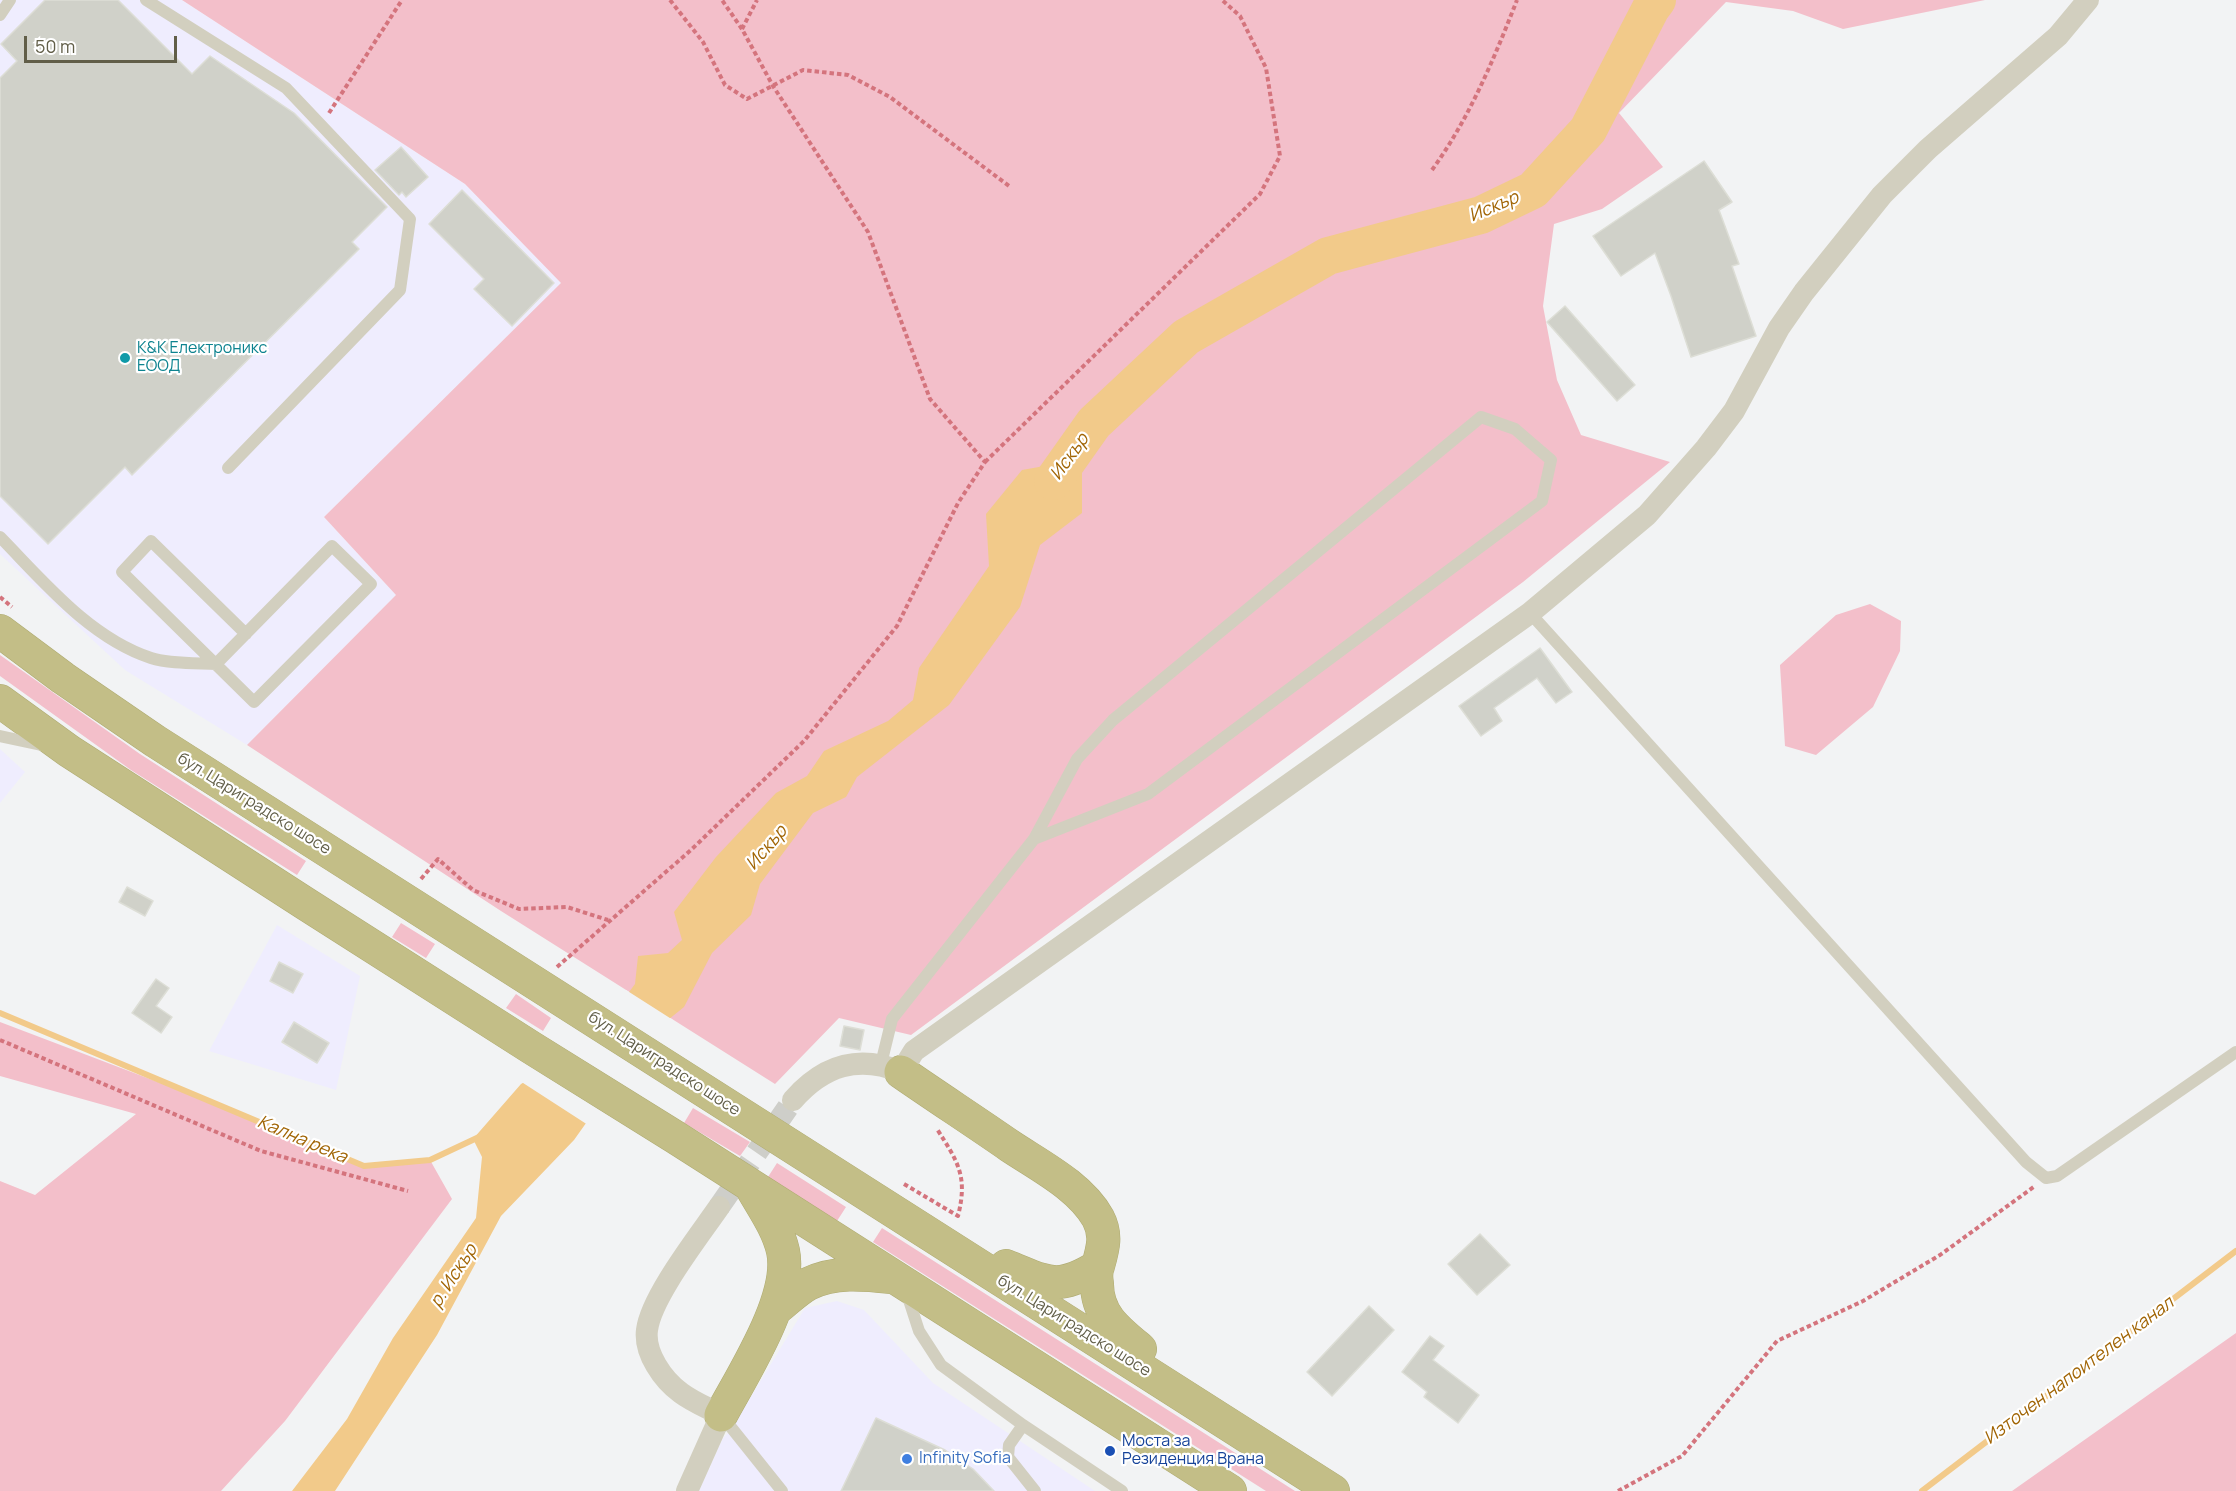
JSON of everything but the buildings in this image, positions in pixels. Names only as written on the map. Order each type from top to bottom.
[{"type":"highway","name":"бул. Цариградско шосе","points":[[0,631],[63,678],[155,741],[1333,1491]]},
{"type":"highway","points":[[0,701],[69,751],[1230,1491]]},
{"type":"highway","points":[[891,1068],[1060,1179],[1087,1203],[1097,1216],[1102,1229],[1104,1243],[1102,1257],[1097,1267],[1099,1304],[1110,1323],[1226,1422]]},
{"type":"highway","points":[[722,1415],[777,1308],[786,1265],[778,1234],[750,1186]]},
{"type":"highway","points":[[940,1240],[1061,1284],[1073,1281],[1097,1267]]},
{"type":"highway","points":[[777,1308],[807,1285],[832,1276],[862,1274],[900,1281]]},
{"type":"street","points":[[793,1100],[807,1084],[832,1069],[856,1064],[891,1068],[1530,613],[1647,515],[1706,448],[1734,411],[1779,328],[1804,292],[1882,195],[1928,149],[2058,36],[2088,0]]},
{"type":"street","points":[[687,1491],[722,1415],[680,1392],[666,1378],[648,1346],[647,1330],[665,1287],[719,1207]]},
{"type":"lane","points":[[0,15],[10,0]]},
{"type":"lane","points":[[146,0],[286,88],[410,219],[400,290],[228,468]]},
{"type":"lane","points":[[891,1068],[892,1019],[1034,839],[1077,759],[1113,720],[1481,417],[1515,429],[1551,460],[1542,501],[1148,794],[1034,839]]},
{"type":"lane","points":[[0,537],[77,614],[119,645],[153,659],[216,664],[246,634],[332,546],[371,584],[254,702],[216,664],[122,572],[152,541],[246,634]]},
{"type":"lane","points":[[1530,613],[2018,1153],[2046,1178],[2057,1176],[2236,1052]]},
{"type":"lane","points":[[0,736],[9,740],[69,751]]},
{"type":"lane","points":[[900,1281],[919,1331],[941,1365],[1023,1425],[1122,1491]]},
{"type":"lane","points":[[722,1415],[782,1491]]},
{"type":"lane","points":[[1023,1425],[1009,1445],[1008,1457],[1035,1491]]},
{"type":"path","points":[[321,125],[402,0]]},
{"type":"path","points":[[670,0],[703,42],[725,85],[747,99],[802,70],[848,75],[890,98],[1009,186]]},
{"type":"path","points":[[722,0],[742,29],[772,86],[868,232],[930,399],[985,462]]},
{"type":"path","points":[[742,29],[757,0]]},
{"type":"path","points":[[554,969],[691,849],[804,741],[897,626],[958,502],[985,462],[1260,194],[1280,156],[1266,68],[1240,16],[1222,0]]},
{"type":"path","points":[[1432,170],[1449,147],[1494,59],[1517,0]]},
{"type":"path","points":[[420,880],[438,859],[473,890],[519,909],[567,908],[609,920]]},
{"type":"path","points":[[0,1040],[261,1151],[408,1191]]},
{"type":"path","points":[[898,1180],[958,1216],[963,1195],[957,1161],[932,1122]]},
{"type":"path","points":[[1617,1491],[1682,1456],[1777,1341],[1863,1301],[1940,1255],[2046,1178]]},
{"type":"shaded area","points":[[0,0],[182,0],[465,184],[561,283],[324,517],[396,595],[247,745],[125,670],[0,554]]},
{"type":"shaded area","points":[[182,0],[1985,0],[1843,29],[1793,11],[1726,2],[1619,113],[1663,167],[1602,209],[1554,224],[1543,306],[1557,380],[1581,435],[1670,462],[1523,582],[911,1035],[839,1018],[775,1084],[501,911],[247,745],[396,595],[324,517],[561,283],[465,184]]},
{"type":"shaded area","points":[[1870,604],[1901,621],[1900,651],[1873,707],[1816,755],[1785,746],[1780,665],[1836,615]]},
{"type":"shaded area","points":[[0,655],[140,754],[306,861],[297,875],[131,770],[0,676]]},
{"type":"shaded area","points":[[0,749],[25,772],[0,803]]},
{"type":"shaded area","points":[[401,923],[435,944],[426,958],[392,937]]},
{"type":"shaded area","points":[[277,925],[360,976],[336,1090],[209,1051]]},
{"type":"shaded area","points":[[516,994],[551,1018],[543,1031],[506,1008]]},
{"type":"shaded area","points":[[0,1022],[221,1106],[364,1166],[430,1160],[452,1199],[285,1421],[221,1491],[0,1491],[0,1181],[35,1195],[136,1114],[0,1076]]},
{"type":"shaded area","points":[[693,1108],[750,1142],[740,1156],[684,1123]]},
{"type":"shaded area","points":[[777,1163],[846,1207],[837,1221],[768,1177]]},
{"type":"shaded area","points":[[882,1228],[1295,1491],[1266,1491],[873,1242]]},
{"type":"shaded area","points":[[837,1301],[864,1310],[933,1383],[1095,1491],[699,1491],[722,1440],[732,1428],[805,1308]]},
{"type":"shaded area","points":[[2236,1333],[2236,1491],[2012,1491]]},
{"type":"water","name":"р. Искър","points":[[1082,440],[1082,513],[1040,545],[1020,607],[949,705],[857,777],[846,797],[813,813],[760,884],[751,915],[712,953],[684,1007],[648,1036],[574,1140],[501,1216],[437,1335],[335,1491],[292,1491],[347,1419],[393,1338],[476,1218],[482,1157],[473,1139],[521,1084],[593,1041],[635,984],[638,956],[668,953],[682,940],[674,912],[716,857],[776,793],[807,776],[824,751],[888,721],[913,700],[919,668],[989,566],[986,514],[1022,470],[1050,465]]},
{"type":"pier","points":[[626,990],[673,1020],[650,1038],[588,1125],[520,1081],[591,1038]]},
{"type":"waterway","name":"Искър","points":[[1053,481],[1094,423],[1186,337],[1328,256],[1481,215],[1533,190],[1588,130],[1657,0]]},
{"type":"waterway","name":"Кална река","points":[[0,1013],[364,1166],[430,1160],[479,1137]]},
{"type":"waterway","name":"Източен напоителен канал","points":[[1922,1491],[2236,1251]]},
{"type":"tunnel","points":[[719,1207],[793,1100]]},
{"type":"place","name":"K&K Електроникс ЕООД","points":[[125,358]]},
{"type":"place","name":"Моста за Резиденция Врана","points":[[1110,1451]]},
{"type":"place","name":"Infinity Sofia","points":[[907,1459]]}]
